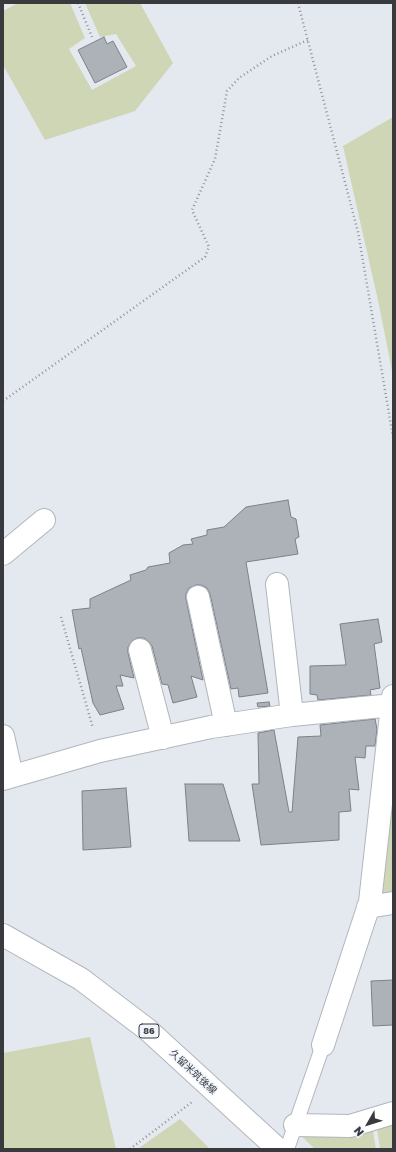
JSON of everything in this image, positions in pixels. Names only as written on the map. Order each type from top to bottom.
[{"type":"street","points":[[3,554],[44,520]]},
{"type":"street","points":[[277,584],[292,715]]},
{"type":"street","points":[[198,597],[226,725]]},
{"type":"street","points":[[140,650],[163,738]]},
{"type":"street","points":[[3,736],[8,777],[100,752],[226,725],[392,702],[370,902],[323,1046]]},
{"type":"street","points":[[368,907],[393,903]]},
{"type":"street","name":"久留米筑後線","points":[[3,935],[81,979],[148,1030],[278,1149]]},
{"type":"street","points":[[296,1125],[350,1126],[393,1113]]},
{"type":"lane","points":[[287,1149],[323,1046]]},
{"type":"path","points":[[78,3],[92,37]]},
{"type":"path","points":[[298,3],[358,232],[393,437]]},
{"type":"path","points":[[3,401],[205,257],[209,247],[192,210],[215,159],[227,91],[239,78],[272,56],[308,40]]},
{"type":"path","points":[[61,617],[100,752]]},
{"type":"path","points":[[130,1149],[187,1106],[209,1086]]},
{"type":"green space","points":[[18,3],[70,3],[85,38],[69,49],[92,90],[136,66],[116,34],[100,37],[85,3],[140,3],[173,63],[135,111],[45,140],[3,65],[3,11]]},
{"type":"green space","points":[[393,117],[393,376],[379,305],[343,146]]},
{"type":"green space","points":[[393,759],[393,897],[380,900]]},
{"type":"green space","points":[[90,1037],[116,1149],[3,1149],[3,1053]]},
{"type":"green space","points":[[180,1119],[210,1149],[139,1148]]},
{"type":"green space","points":[[393,1123],[393,1149],[380,1149],[377,1129]]},
{"type":"green space","points":[[373,1131],[376,1149],[315,1149],[299,1134]]},
{"type":"building","points":[[104,37],[107,44],[113,41],[127,67],[95,83],[78,50]]},
{"type":"building","points":[[288,500],[291,517],[296,519],[299,537],[295,539],[298,554],[246,562],[268,693],[239,697],[238,688],[231,689],[210,594],[207,588],[201,585],[196,585],[189,588],[186,594],[186,599],[203,680],[191,676],[197,697],[173,703],[168,685],[162,684],[152,646],[144,638],[137,638],[132,641],[128,647],[134,678],[120,675],[123,686],[116,686],[124,709],[100,715],[93,703],[81,648],[79,649],[72,610],[90,608],[90,599],[131,580],[130,575],[146,570],[148,567],[170,563],[169,553],[183,545],[193,544],[191,539],[207,535],[207,530],[224,527],[246,507]]},
{"type":"building","points":[[378,619],[382,642],[374,644],[380,688],[370,690],[371,695],[318,700],[317,695],[310,694],[310,666],[346,665],[340,624]]},
{"type":"building","points":[[269,702],[270,706],[258,707],[257,703]]},
{"type":"building","points":[[375,719],[377,729],[375,746],[366,746],[365,758],[355,757],[359,790],[349,789],[351,811],[339,812],[339,840],[261,845],[252,784],[259,784],[258,733],[274,730],[289,812],[292,812],[298,737],[321,736],[320,725]]},
{"type":"building","points":[[185,784],[223,784],[240,841],[189,841]]},
{"type":"building","points":[[126,788],[131,847],[83,850],[82,791]]},
{"type":"building","points":[[393,980],[393,1025],[373,1026],[371,981]]}]
